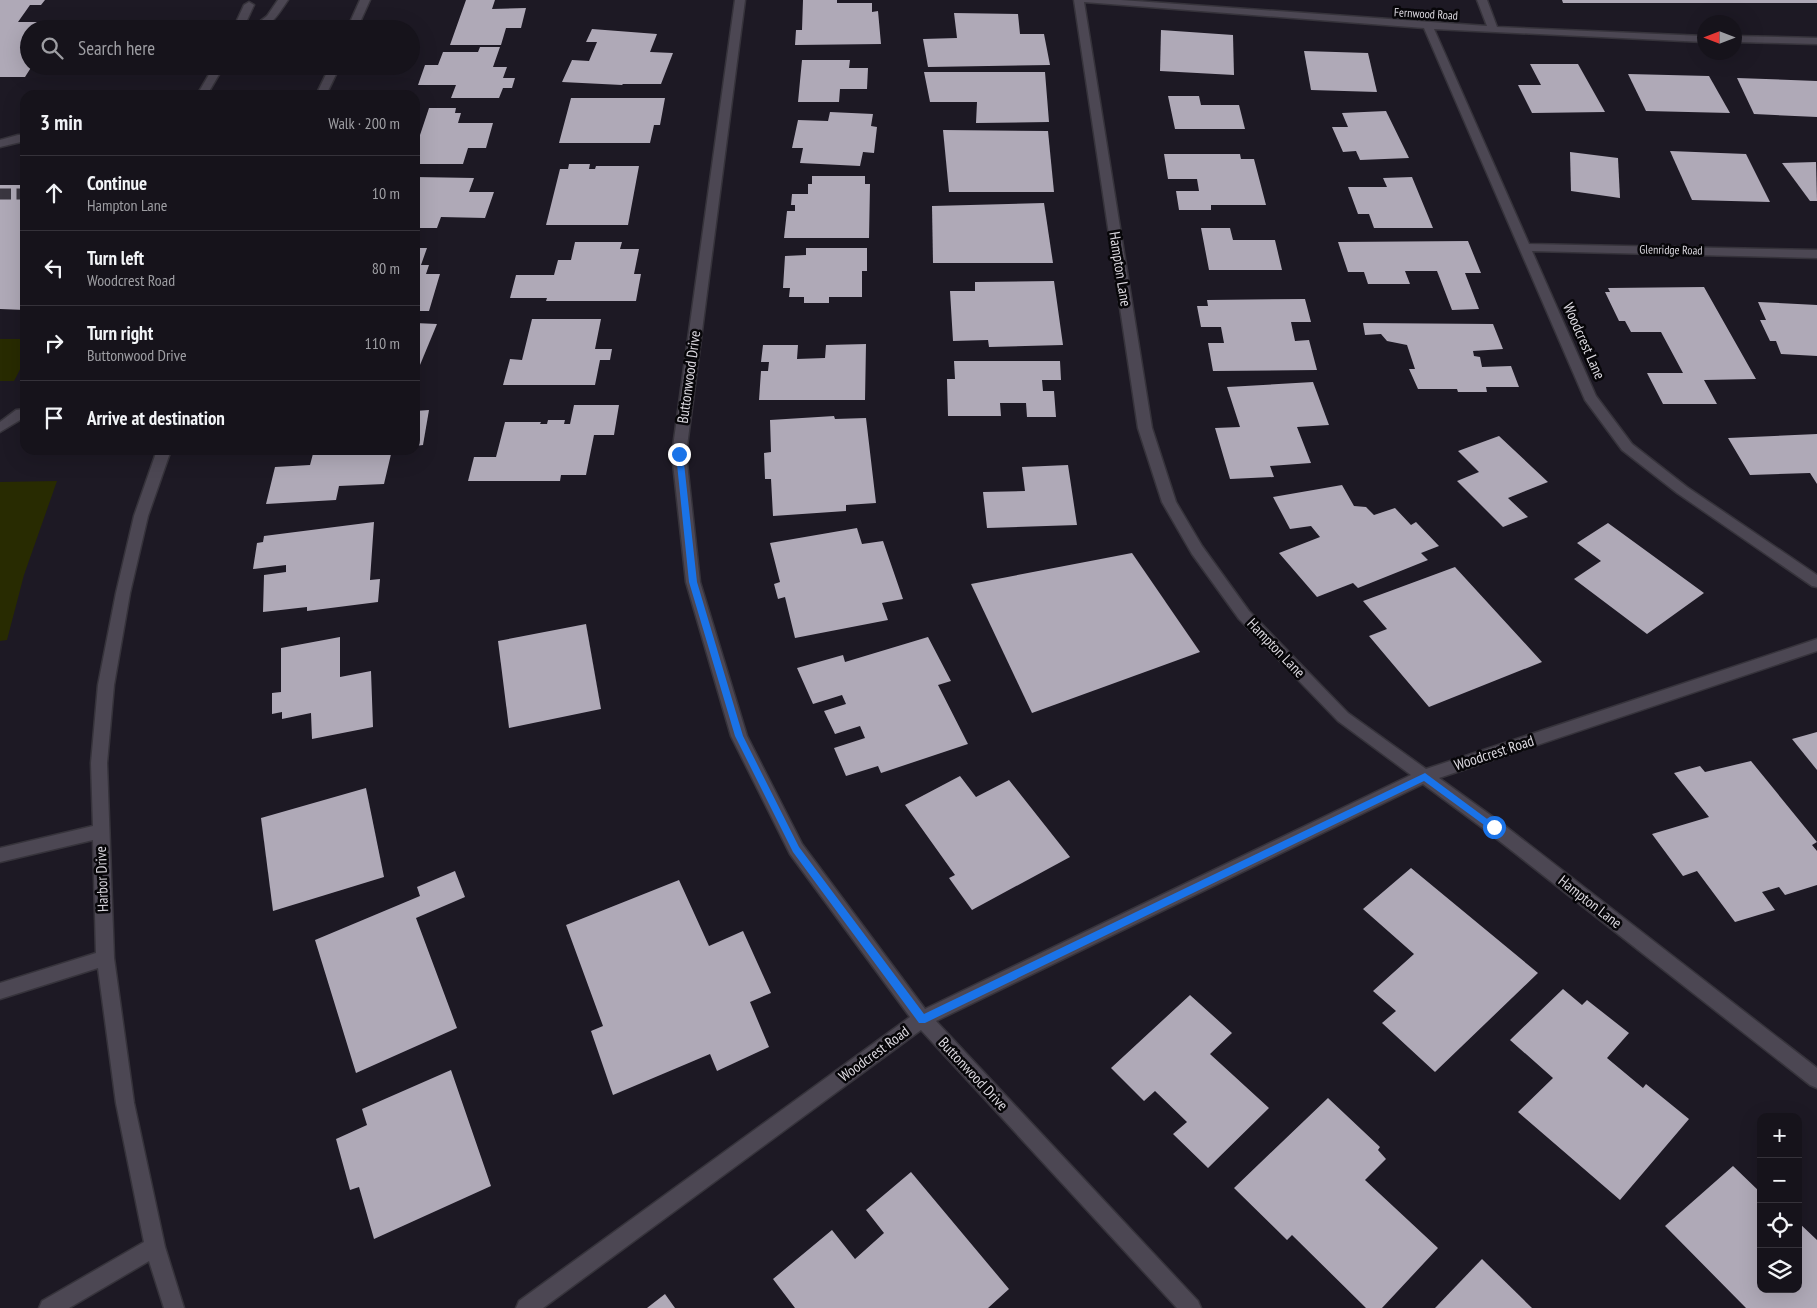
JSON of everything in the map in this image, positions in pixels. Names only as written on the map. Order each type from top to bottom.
[{"type":"street","points":[[267,20],[284,0]]},
{"type":"street","points":[[356,20],[365,0]]},
{"type":"street","name":"Buttonwood Drive","points":[[740,0],[679,454],[693,582],[739,736],[796,849],[922,1019],[1191,1308]]},
{"type":"street","name":"Hampton Lane","points":[[1079,0],[1145,428],[1169,502],[1197,550],[1244,615],[1343,717],[1494,827],[1817,1079]]},
{"type":"street","name":"Fernwood Road","points":[[1086,0],[1260,16],[1428,27],[1697,39]]},
{"type":"street","points":[[1482,0],[1493,30]]},
{"type":"street","points":[[242,20],[249,6]]},
{"type":"street","name":"Woodcrest Lane","points":[[1428,27],[1590,396],[1628,447],[1682,490],[1817,582]]},
{"type":"street","points":[[1742,40],[1817,41]]},
{"type":"street","points":[[205,90],[214,75]]},
{"type":"street","points":[[323,90],[331,75]]},
{"type":"street","points":[[0,144],[20,138]]},
{"type":"street","name":"Glenridge Road","points":[[1525,247],[1817,254]]},
{"type":"street","points":[[0,428],[20,415]]},
{"type":"street","name":"Harbor Drive","points":[[162,455],[141,516],[123,593],[106,685],[99,762],[104,958],[124,1103],[155,1247],[174,1308]]},
{"type":"street","name":"Woodcrest Road","points":[[526,1308],[922,1019],[1425,776],[1817,646]]},
{"type":"street","points":[[0,856],[100,831]]},
{"type":"street","points":[[0,991],[104,958]]},
{"type":"street","points":[[49,1308],[155,1247]]},
{"type":"green space","points":[[0,339],[20,339],[20,370],[14,381],[0,381]]},
{"type":"green space","points":[[57,481],[24,575],[7,640],[0,641],[0,482]]},
{"type":"building","points":[[0,0],[45,0],[41,5],[30,5],[18,22],[20,22],[20,75],[26,75],[25,77],[0,77]]},
{"type":"building","points":[[466,0],[495,0],[492,9],[526,8],[521,28],[506,28],[501,45],[450,45]]},
{"type":"building","points":[[803,0],[837,0],[837,3],[872,3],[872,12],[878,11],[881,44],[795,45],[796,30],[802,30]]},
{"type":"building","points":[[1562,0],[1817,0],[1817,3],[1563,3]]},
{"type":"building","points":[[954,13],[1018,14],[1020,34],[1044,34],[1050,65],[928,67],[923,39],[957,38]]},
{"type":"building","points":[[592,29],[657,34],[650,52],[673,53],[661,84],[622,85],[562,82],[572,60],[589,61],[597,42],[586,42]]},
{"type":"building","points":[[1161,30],[1233,35],[1234,75],[1160,71]]},
{"type":"building","points":[[480,47],[500,47],[493,67],[507,67],[503,78],[515,78],[512,88],[503,88],[499,98],[451,98],[456,85],[418,85],[425,65],[438,65],[443,52],[478,52]]},
{"type":"building","points":[[1304,51],[1368,53],[1377,92],[1311,90]]},
{"type":"building","points":[[802,60],[850,60],[849,68],[868,68],[867,89],[840,89],[839,102],[798,102]]},
{"type":"building","points":[[1530,64],[1578,64],[1605,112],[1532,113],[1518,85],[1541,85]]},
{"type":"building","points":[[924,72],[1045,72],[1049,122],[976,123],[977,102],[930,102]]},
{"type":"building","points":[[1628,74],[1709,76],[1730,113],[1646,111]]},
{"type":"building","points":[[1737,78],[1817,81],[1817,117],[1754,114]]},
{"type":"building","points":[[1168,96],[1199,96],[1201,105],[1239,105],[1245,129],[1175,129]]},
{"type":"building","points":[[571,98],[665,98],[660,125],[654,125],[650,143],[559,143]]},
{"type":"building","points":[[429,108],[456,108],[455,113],[461,113],[458,123],[493,123],[486,148],[468,148],[463,164],[420,164],[420,135]]},
{"type":"building","points":[[1386,111],[1409,158],[1360,160],[1356,151],[1343,152],[1332,127],[1348,127],[1342,113]]},
{"type":"building","points":[[830,112],[873,114],[871,126],[877,127],[874,153],[863,152],[860,166],[800,163],[803,148],[792,148],[798,120],[828,121]]},
{"type":"building","points":[[943,130],[1048,131],[1054,192],[949,192]]},
{"type":"building","points":[[1670,151],[1746,154],[1770,202],[1692,200]]},
{"type":"building","points":[[1570,152],[1618,158],[1620,198],[1571,191]]},
{"type":"building","points":[[1164,154],[1240,154],[1241,159],[1254,159],[1266,205],[1211,205],[1211,210],[1179,210],[1176,191],[1199,191],[1197,179],[1168,179]]},
{"type":"building","points":[[1816,162],[1817,201],[1810,201],[1782,163]]},
{"type":"building","points":[[569,164],[590,164],[589,169],[595,169],[596,166],[639,166],[628,225],[546,225],[560,169],[568,169]]},
{"type":"building","points":[[812,176],[865,176],[865,184],[870,184],[869,238],[784,238],[787,211],[795,211],[795,205],[791,205],[792,194],[808,194],[808,184],[812,184]]},
{"type":"building","points":[[420,177],[474,178],[469,192],[494,192],[485,218],[441,217],[437,228],[420,228]]},
{"type":"building","points":[[1412,177],[1433,228],[1374,228],[1369,214],[1358,214],[1348,187],[1387,187],[1383,178]]},
{"type":"building","points":[[0,185],[20,185],[20,310],[0,309]]},
{"type":"building","points":[[1044,203],[1053,263],[933,263],[932,206]]},
{"type":"building","points":[[1201,228],[1230,228],[1233,240],[1275,240],[1282,270],[1209,270]]},
{"type":"building","points":[[1468,241],[1481,273],[1465,273],[1479,309],[1452,310],[1437,271],[1405,271],[1410,284],[1368,284],[1364,272],[1348,272],[1338,242]]},
{"type":"building","points":[[575,242],[622,242],[620,249],[639,249],[634,274],[641,274],[636,301],[546,301],[547,298],[510,298],[516,275],[554,275],[558,260],[571,260]]},
{"type":"building","points":[[420,248],[427,248],[421,265],[429,265],[426,274],[440,274],[429,311],[420,311]]},
{"type":"building","points":[[806,248],[867,248],[867,271],[862,271],[862,297],[829,297],[829,303],[804,303],[804,297],[789,297],[790,288],[783,288],[785,256],[806,255]]},
{"type":"building","points":[[1054,281],[1063,345],[989,347],[988,340],[953,341],[950,291],[975,291],[975,282]]},
{"type":"building","points":[[1704,287],[1756,379],[1704,380],[1717,404],[1663,404],[1647,373],[1683,373],[1661,332],[1631,332],[1625,321],[1619,321],[1605,292],[1610,292],[1608,288]]},
{"type":"building","points":[[1305,299],[1311,322],[1291,322],[1295,341],[1309,340],[1317,370],[1213,371],[1208,343],[1224,343],[1221,327],[1201,327],[1197,306],[1208,306],[1207,300]]},
{"type":"building","points":[[1758,302],[1817,305],[1817,356],[1781,354],[1776,341],[1770,341],[1760,320],[1766,320]]},
{"type":"building","points":[[532,319],[601,319],[595,349],[612,349],[610,360],[600,360],[595,385],[503,385],[510,359],[522,360]]},
{"type":"building","points":[[420,323],[437,324],[420,365]]},
{"type":"building","points":[[1363,323],[1493,324],[1503,349],[1473,351],[1474,356],[1480,357],[1482,367],[1511,366],[1519,387],[1486,387],[1487,392],[1458,392],[1457,389],[1418,389],[1409,369],[1415,369],[1407,345],[1387,341],[1381,334],[1365,335]]},
{"type":"building","points":[[866,344],[865,400],[759,400],[761,371],[768,371],[769,362],[761,362],[763,345],[798,345],[797,359],[825,358],[826,345]]},
{"type":"building","points":[[954,361],[1060,361],[1061,380],[1042,380],[1043,391],[1054,391],[1056,417],[1027,417],[1026,403],[1000,403],[1001,416],[948,416],[947,379],[955,379]]},
{"type":"building","points":[[1313,382],[1329,425],[1297,427],[1311,463],[1270,466],[1274,477],[1230,479],[1215,428],[1240,427],[1227,387]]},
{"type":"building","points":[[574,405],[619,405],[614,435],[594,435],[586,475],[561,475],[560,481],[468,481],[474,457],[496,457],[505,422],[541,422],[540,424],[547,424],[548,420],[565,420],[564,424],[570,424]]},
{"type":"building","points":[[429,410],[423,445],[420,445],[420,411]]},
{"type":"building","points":[[834,416],[835,419],[866,418],[876,503],[846,505],[846,511],[773,516],[771,479],[765,479],[764,453],[771,452],[770,420]]},
{"type":"building","points":[[1817,434],[1817,484],[1810,473],[1750,475],[1728,438]]},
{"type":"building","points":[[1499,436],[1548,482],[1508,498],[1528,517],[1503,527],[1457,481],[1479,472],[1458,451]]},
{"type":"building","points":[[313,455],[391,455],[384,484],[339,486],[336,500],[266,504],[275,467],[310,465]]},
{"type":"building","points":[[1068,465],[1077,525],[987,528],[983,492],[1025,491],[1022,467]]},
{"type":"building","points":[[1342,485],[1354,506],[1366,507],[1374,515],[1395,508],[1411,525],[1416,522],[1439,546],[1421,553],[1428,560],[1358,588],[1353,583],[1317,597],[1279,553],[1320,537],[1311,526],[1290,529],[1273,497]]},
{"type":"building","points":[[374,522],[370,580],[380,579],[378,602],[307,611],[307,607],[263,612],[264,575],[286,572],[286,565],[253,569],[257,543],[263,542],[264,536]]},
{"type":"building","points":[[1608,523],[1704,593],[1647,634],[1574,579],[1601,561],[1577,543]]},
{"type":"building","points":[[857,528],[862,544],[883,541],[903,599],[882,603],[888,620],[795,638],[785,597],[778,599],[774,584],[780,582],[770,543]]},
{"type":"building","points":[[1132,553],[1200,652],[1032,713],[971,584]]},
{"type":"building","points":[[1455,567],[1542,662],[1429,707],[1369,636],[1387,629],[1363,601]]},
{"type":"building","points":[[586,624],[601,709],[509,728],[498,641]]},
{"type":"building","points":[[340,637],[340,677],[371,671],[373,727],[312,739],[311,713],[282,719],[282,712],[272,714],[272,693],[281,692],[281,648]]},
{"type":"building","points":[[928,637],[951,681],[938,685],[968,744],[881,773],[878,766],[846,776],[834,748],[865,738],[860,726],[835,734],[824,711],[846,704],[842,695],[813,704],[797,668],[843,655],[845,662]]},
{"type":"building","points":[[1817,732],[1817,770],[1792,739]]},
{"type":"building","points":[[1751,761],[1817,842],[1812,845],[1817,851],[1817,885],[1785,895],[1779,887],[1762,892],[1775,910],[1735,922],[1697,871],[1683,876],[1652,834],[1709,817],[1674,773],[1700,766],[1705,772]]},
{"type":"building","points":[[960,776],[976,797],[1009,780],[1070,857],[972,910],[949,878],[955,875],[905,805]]},
{"type":"building","points":[[366,788],[384,877],[273,911],[261,818]]},
{"type":"building","points":[[1411,868],[1538,973],[1435,1072],[1382,1023],[1396,1011],[1373,991],[1414,954],[1363,909]]},
{"type":"building","points":[[455,871],[465,897],[416,918],[457,1028],[356,1073],[315,940],[420,896],[417,887]]},
{"type":"building","points":[[679,880],[709,946],[743,931],[771,993],[750,1002],[769,1047],[717,1071],[710,1054],[613,1095],[591,1031],[603,1026],[566,925]]},
{"type":"building","points":[[1563,989],[1582,1005],[1587,1000],[1629,1033],[1607,1058],[1643,1088],[1646,1084],[1689,1119],[1620,1200],[1518,1112],[1553,1078],[1510,1040]]},
{"type":"building","points":[[1190,995],[1232,1033],[1210,1054],[1269,1108],[1208,1168],[1173,1134],[1187,1122],[1155,1091],[1144,1101],[1111,1068]]},
{"type":"building","points":[[451,1070],[491,1186],[374,1239],[359,1187],[350,1190],[336,1139],[367,1125],[362,1109]]},
{"type":"building","points":[[1328,1098],[1380,1147],[1378,1150],[1386,1159],[1365,1180],[1438,1248],[1382,1308],[1366,1308],[1292,1235],[1287,1240],[1234,1188]]},
{"type":"building","points":[[1733,1166],[1757,1189],[1757,1293],[1802,1293],[1802,1226],[1817,1240],[1817,1308],[1746,1308],[1665,1226]]},
{"type":"building","points":[[911,1172],[1009,1289],[988,1308],[795,1308],[773,1279],[832,1230],[855,1259],[884,1233],[866,1210]]},
{"type":"building","points":[[1482,1259],[1532,1308],[1435,1308]]},
{"type":"building","points":[[665,1294],[675,1308],[647,1308]]},
{"type":"tunnel","points":[[0,194],[20,194]]},
{"type":"route","points":[[679,454],[693,582],[739,736],[796,849],[922,1019],[1425,776],[1494,827]]}]
